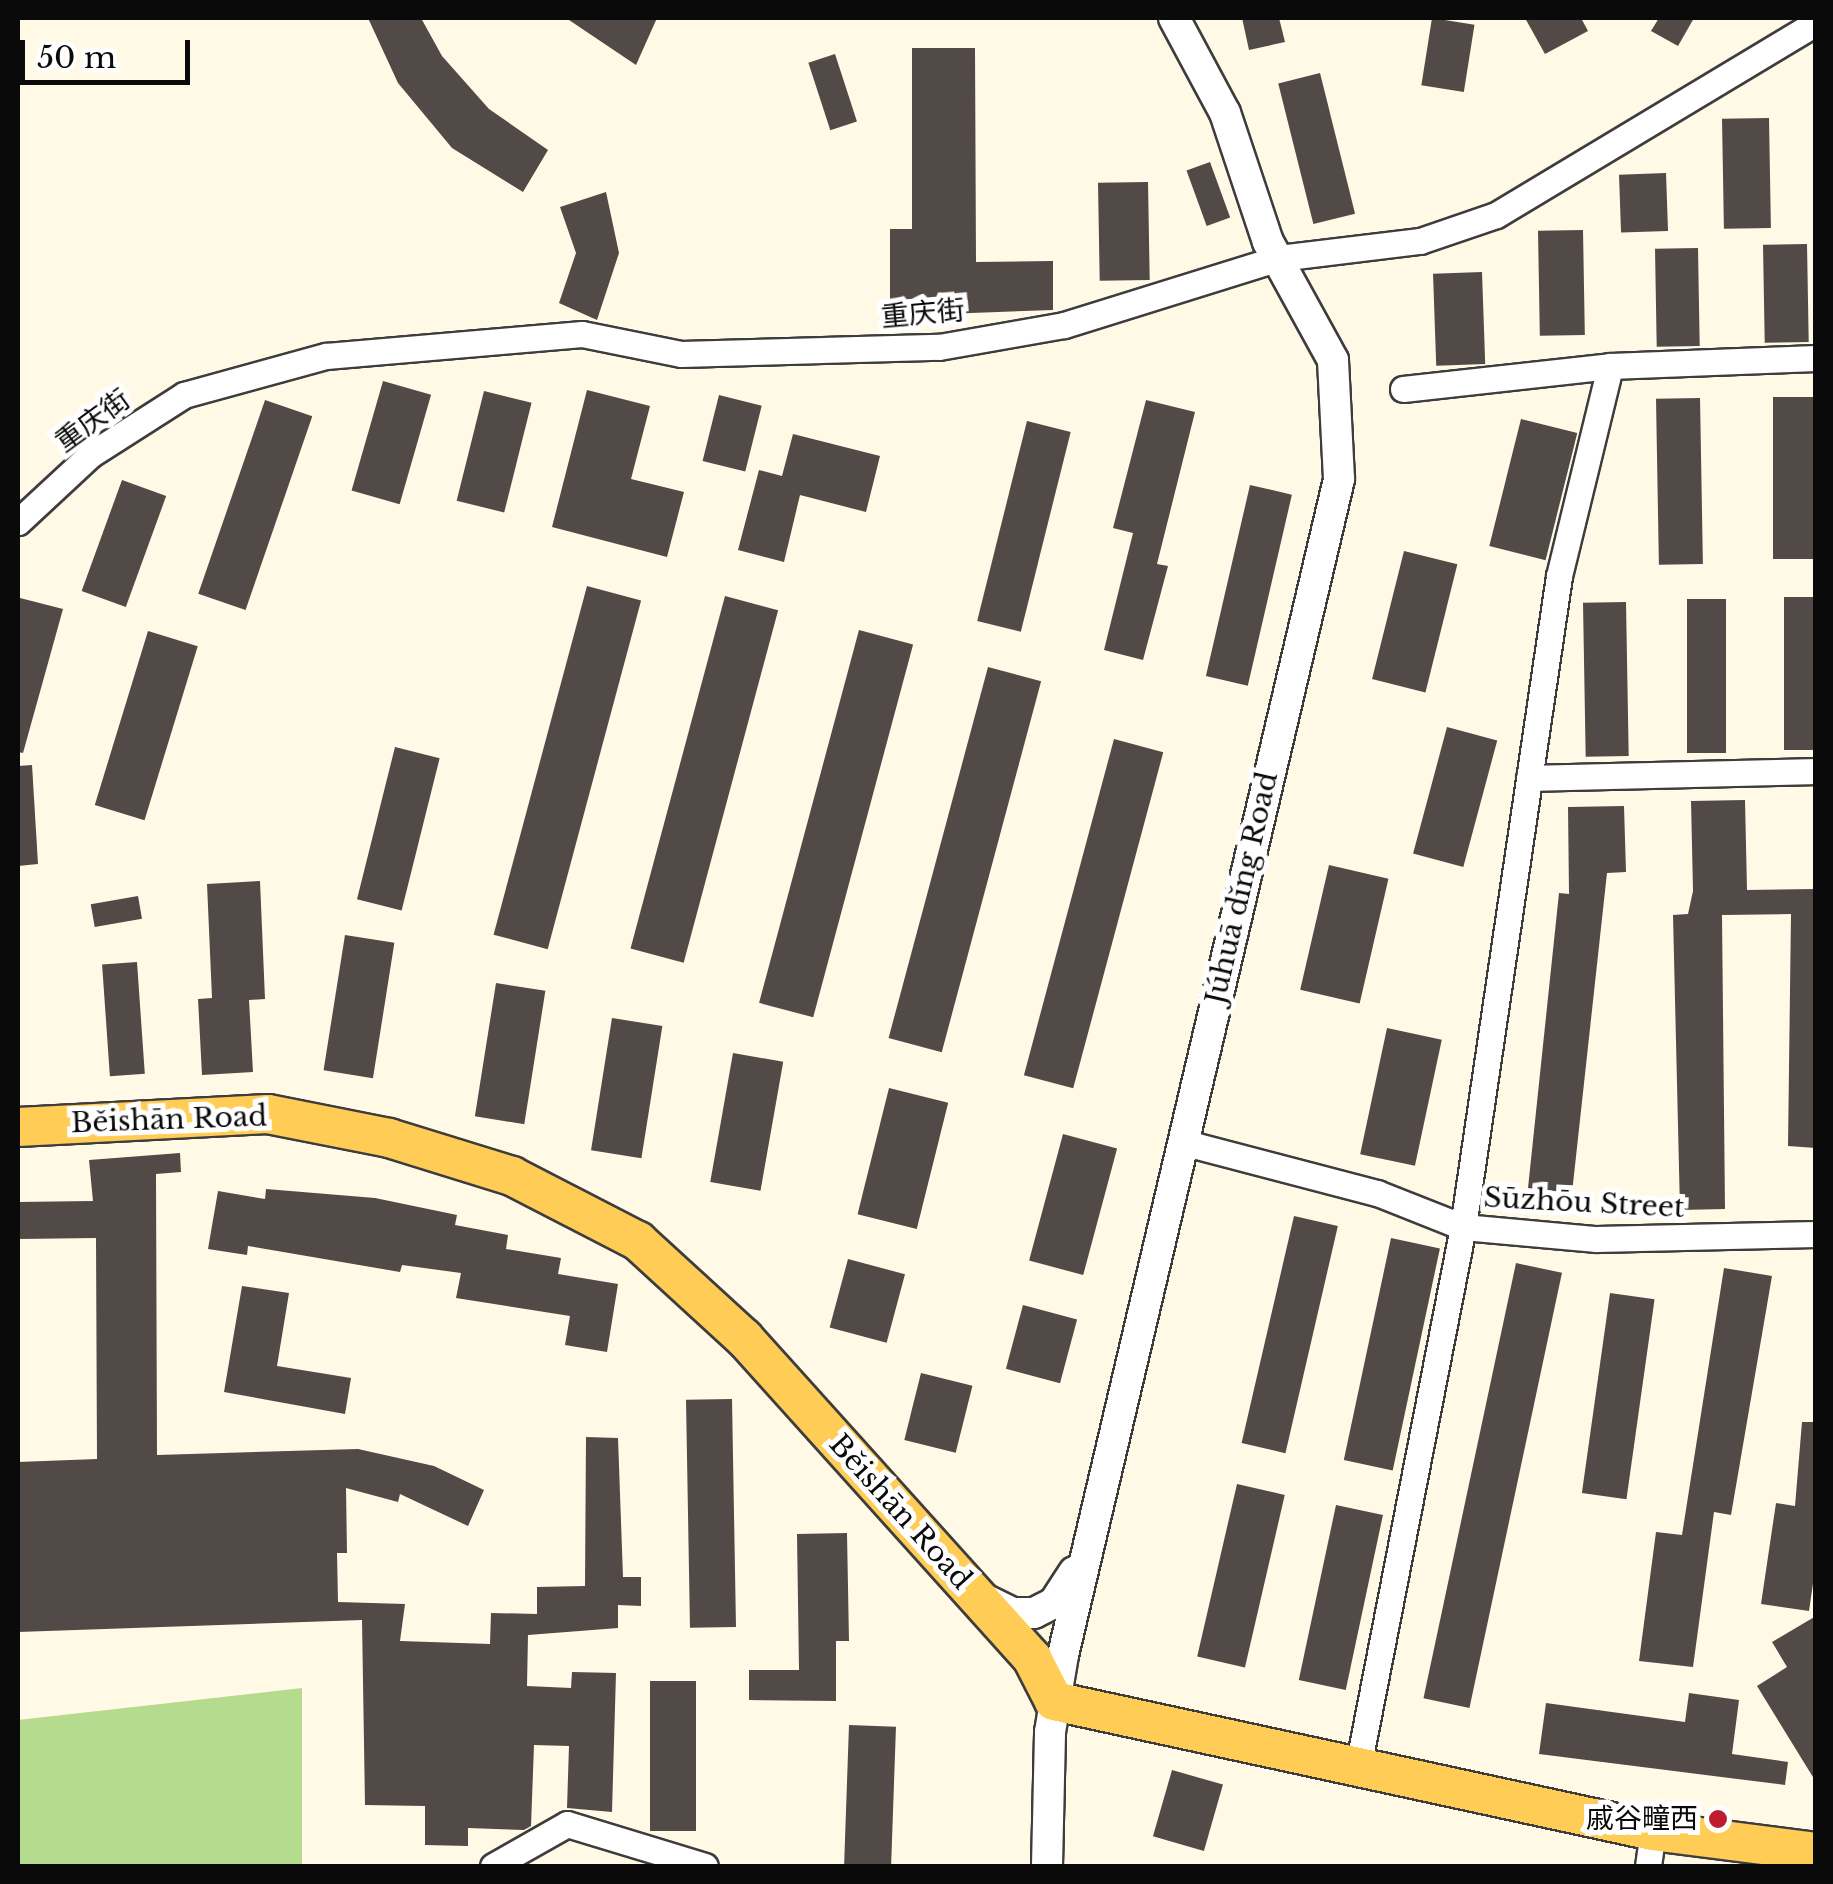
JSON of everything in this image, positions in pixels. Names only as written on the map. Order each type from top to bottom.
[{"type":"main road","name":"Běishān Road","points":[[18,1127],[268,1114],[389,1138],[512,1176],[638,1241],[744,1338],[1032,1658],[1054,1700]]},
{"type":"main road","points":[[1054,1700],[1358,1767],[1651,1849],[1816,1852]]},
{"type":"street","name":"Júhuā dǐng Road","points":[[1049,1786],[1054,1700],[1086,1553],[1339,479],[1333,360],[1278,258],[1224,113],[1174,18]]},
{"type":"street","name":"重庆街","points":[[18,522],[90,455],[184,395],[326,356],[582,334],[680,354],[940,347],[1064,326],[1278,258],[1420,242],[1496,215],[1816,23]]},
{"type":"street","points":[[1403,389],[1610,366],[1816,358]]},
{"type":"street","points":[[1358,1767],[1463,1227],[1559,576],[1610,366]]},
{"type":"street","points":[[1529,778],[1816,770]]},
{"type":"street","name":"Sūzhōu Street","points":[[1182,1142],[1377,1193],[1463,1227],[1596,1239],[1816,1234]]},
{"type":"street","points":[[974,1594],[1014,1613],[1034,1612],[1054,1603],[1086,1553]]},
{"type":"street","points":[[1047,1866],[1049,1786],[1059,1743],[1086,1722],[1146,1720]]},
{"type":"street","points":[[493,1866],[567,1824],[705,1866]]},
{"type":"green space","points":[[302,1688],[302,1866],[18,1866],[18,1720]]},
{"type":"building","points":[[368,18],[421,18],[442,56],[489,109],[548,150],[523,192],[452,148],[398,83]]},
{"type":"building","points":[[566,18],[657,18],[636,65]]},
{"type":"building","points":[[1242,18],[1279,18],[1285,42],[1249,50]]},
{"type":"building","points":[[1432,18],[1474,25],[1464,92],[1421,85]]},
{"type":"building","points":[[1525,18],[1581,18],[1588,31],[1545,54]]},
{"type":"building","points":[[1659,18],[1694,18],[1678,46],[1651,31]]},
{"type":"building","points":[[912,48],[975,48],[976,262],[1053,261],[1053,310],[890,316],[890,229],[912,229]]},
{"type":"building","points":[[835,54],[857,122],[830,130],[808,63]]},
{"type":"building","points":[[1320,73],[1355,214],[1313,224],[1278,83]]},
{"type":"building","points":[[1769,118],[1771,228],[1724,229],[1722,119]]},
{"type":"building","points":[[1210,162],[1230,217],[1207,226],[1187,171]]},
{"type":"building","points":[[1666,173],[1668,231],[1621,233],[1619,175]]},
{"type":"building","points":[[1148,182],[1150,280],[1100,281],[1098,183]]},
{"type":"building","points":[[606,192],[619,253],[597,320],[559,303],[576,253],[560,207]]},
{"type":"building","points":[[1583,230],[1585,335],[1540,336],[1538,231]]},
{"type":"building","points":[[1807,244],[1809,342],[1765,343],[1763,245]]},
{"type":"building","points":[[1698,248],[1700,346],[1657,347],[1655,249]]},
{"type":"building","points":[[1482,272],[1485,364],[1436,366],[1433,274]]},
{"type":"building","points":[[383,381],[431,395],[400,504],[352,491]]},
{"type":"building","points":[[587,390],[650,406],[631,479],[684,492],[667,557],[552,527]]},
{"type":"building","points":[[484,391],[532,403],[504,512],[457,501]]},
{"type":"building","points":[[719,395],[762,406],[745,472],[703,461]]},
{"type":"building","points":[[1773,397],[1816,397],[1816,559],[1773,559]]},
{"type":"building","points":[[1700,398],[1703,564],[1659,565],[1656,399]]},
{"type":"building","points":[[265,400],[312,416],[246,610],[198,594]]},
{"type":"building","points":[[1146,400],[1195,412],[1157,564],[1168,566],[1143,660],[1104,650],[1133,533],[1113,528]]},
{"type":"building","points":[[1521,419],[1577,433],[1546,560],[1489,546]]},
{"type":"building","points":[[1027,421],[1071,432],[1021,632],[977,621]]},
{"type":"building","points":[[793,434],[880,456],[866,512],[800,495],[784,562],[738,550],[759,470],[782,476]]},
{"type":"building","points":[[122,480],[166,496],[126,607],[82,591]]},
{"type":"building","points":[[1250,485],[1292,495],[1248,686],[1206,676]]},
{"type":"building","points":[[1404,551],[1457,564],[1425,692],[1372,679]]},
{"type":"building","points":[[587,586],[641,600],[548,949],[494,935]]},
{"type":"building","points":[[725,596],[778,610],[684,963],[631,949]]},
{"type":"building","points":[[1784,597],[1816,597],[1816,750],[1784,750]]},
{"type":"building","points":[[20,598],[63,609],[23,753],[18,752]]},
{"type":"building","points":[[1687,599],[1726,599],[1726,753],[1687,753]]},
{"type":"building","points":[[1626,602],[1629,756],[1586,757],[1583,603]]},
{"type":"building","points":[[859,630],[913,644],[813,1017],[759,1003]]},
{"type":"building","points":[[148,631],[198,646],[145,820],[95,805]]},
{"type":"building","points":[[988,667],[1041,681],[942,1052],[889,1038]]},
{"type":"building","points":[[1447,727],[1497,740],[1463,867],[1413,854]]},
{"type":"building","points":[[1114,739],[1163,752],[1073,1088],[1024,1075]]},
{"type":"building","points":[[395,747],[440,758],[402,910],[357,899]]},
{"type":"building","points":[[32,765],[38,864],[18,866],[18,766]]},
{"type":"building","points":[[1745,800],[1747,890],[1816,889],[1816,1148],[1788,1146],[1791,914],[1722,915],[1725,1209],[1680,1210],[1673,915],[1688,914],[1693,891],[1691,801]]},
{"type":"building","points":[[1624,806],[1626,872],[1607,873],[1572,1193],[1528,1188],[1559,893],[1569,894],[1568,807]]},
{"type":"building","points":[[1329,865],[1388,879],[1360,1003],[1300,990]]},
{"type":"building","points":[[260,881],[265,999],[249,1000],[253,1072],[202,1075],[198,999],[212,998],[207,884]]},
{"type":"building","points":[[138,896],[142,919],[95,927],[91,904]]},
{"type":"building","points":[[345,935],[394,943],[373,1078],[324,1070]]},
{"type":"building","points":[[137,962],[145,1074],[110,1076],[102,964]]},
{"type":"building","points":[[496,983],[545,991],[524,1124],[475,1116]]},
{"type":"building","points":[[612,1018],[662,1026],[641,1158],[591,1150]]},
{"type":"building","points":[[1387,1028],[1442,1040],[1415,1166],[1360,1154]]},
{"type":"building","points":[[733,1053],[783,1062],[760,1191],[710,1182]]},
{"type":"building","points":[[889,1088],[948,1103],[917,1229],[858,1214]]},
{"type":"building","points":[[1063,1134],[1117,1148],[1083,1275],[1029,1261]]},
{"type":"building","points":[[180,1153],[181,1172],[156,1174],[157,1455],[358,1449],[434,1466],[484,1490],[468,1526],[400,1494],[398,1502],[346,1488],[347,1553],[337,1553],[338,1602],[405,1604],[400,1641],[490,1644],[491,1613],[537,1614],[537,1587],[585,1586],[586,1437],[618,1438],[623,1577],[641,1577],[641,1606],[618,1605],[618,1628],[528,1635],[527,1686],[571,1688],[572,1672],[616,1673],[612,1812],[567,1808],[569,1746],[534,1745],[531,1826],[524,1830],[468,1828],[468,1846],[425,1845],[425,1806],[365,1805],[362,1620],[18,1632],[18,1462],[97,1459],[96,1238],[18,1239],[18,1202],[93,1201],[89,1160]]},
{"type":"building","points":[[266,1189],[375,1198],[457,1215],[455,1225],[508,1235],[506,1249],[561,1258],[558,1274],[618,1284],[607,1352],[565,1345],[570,1316],[456,1298],[461,1273],[402,1265],[400,1272],[248,1246],[247,1255],[208,1249],[218,1191],[265,1199]]},
{"type":"building","points":[[1294,1216],[1338,1226],[1285,1453],[1242,1443]]},
{"type":"building","points":[[1391,1238],[1440,1248],[1393,1470],[1344,1460]]},
{"type":"building","points":[[848,1259],[905,1274],[887,1343],[830,1328]]},
{"type":"building","points":[[1516,1263],[1562,1273],[1469,1708],[1423,1698]]},
{"type":"building","points":[[1724,1268],[1772,1276],[1731,1515],[1714,1512],[1693,1667],[1639,1661],[1656,1532],[1682,1535]]},
{"type":"building","points":[[242,1286],[289,1293],[277,1366],[351,1378],[345,1414],[224,1392]]},
{"type":"building","points":[[1610,1293],[1655,1299],[1626,1499],[1582,1493]]},
{"type":"building","points":[[1023,1305],[1077,1319],[1060,1383],[1006,1369]]},
{"type":"building","points":[[921,1373],[972,1386],[956,1453],[904,1440]]},
{"type":"building","points":[[732,1399],[736,1627],[690,1628],[686,1400]]},
{"type":"building","points":[[1802,1422],[1816,1422],[1816,1563],[1809,1611],[1761,1604],[1776,1503],[1795,1506]]},
{"type":"building","points":[[1237,1484],[1285,1495],[1245,1667],[1197,1656]]},
{"type":"building","points":[[1336,1505],[1383,1515],[1346,1690],[1299,1680]]},
{"type":"building","points":[[847,1533],[849,1641],[836,1641],[836,1701],[749,1700],[749,1670],[799,1670],[797,1534]]},
{"type":"building","points":[[1816,1616],[1816,1782],[1757,1686],[1787,1667],[1772,1642]]},
{"type":"building","points":[[650,1681],[696,1681],[696,1831],[650,1831]]},
{"type":"building","points":[[1689,1693],[1739,1700],[1732,1754],[1788,1762],[1785,1785],[1539,1754],[1546,1703],[1685,1722]]},
{"type":"building","points":[[849,1725],[896,1727],[891,1866],[844,1866]]},
{"type":"building","points":[[1172,1770],[1223,1785],[1204,1851],[1153,1836]]},
{"type":"place","name":"戚谷疃西","points":[[1718,1819]]}]
